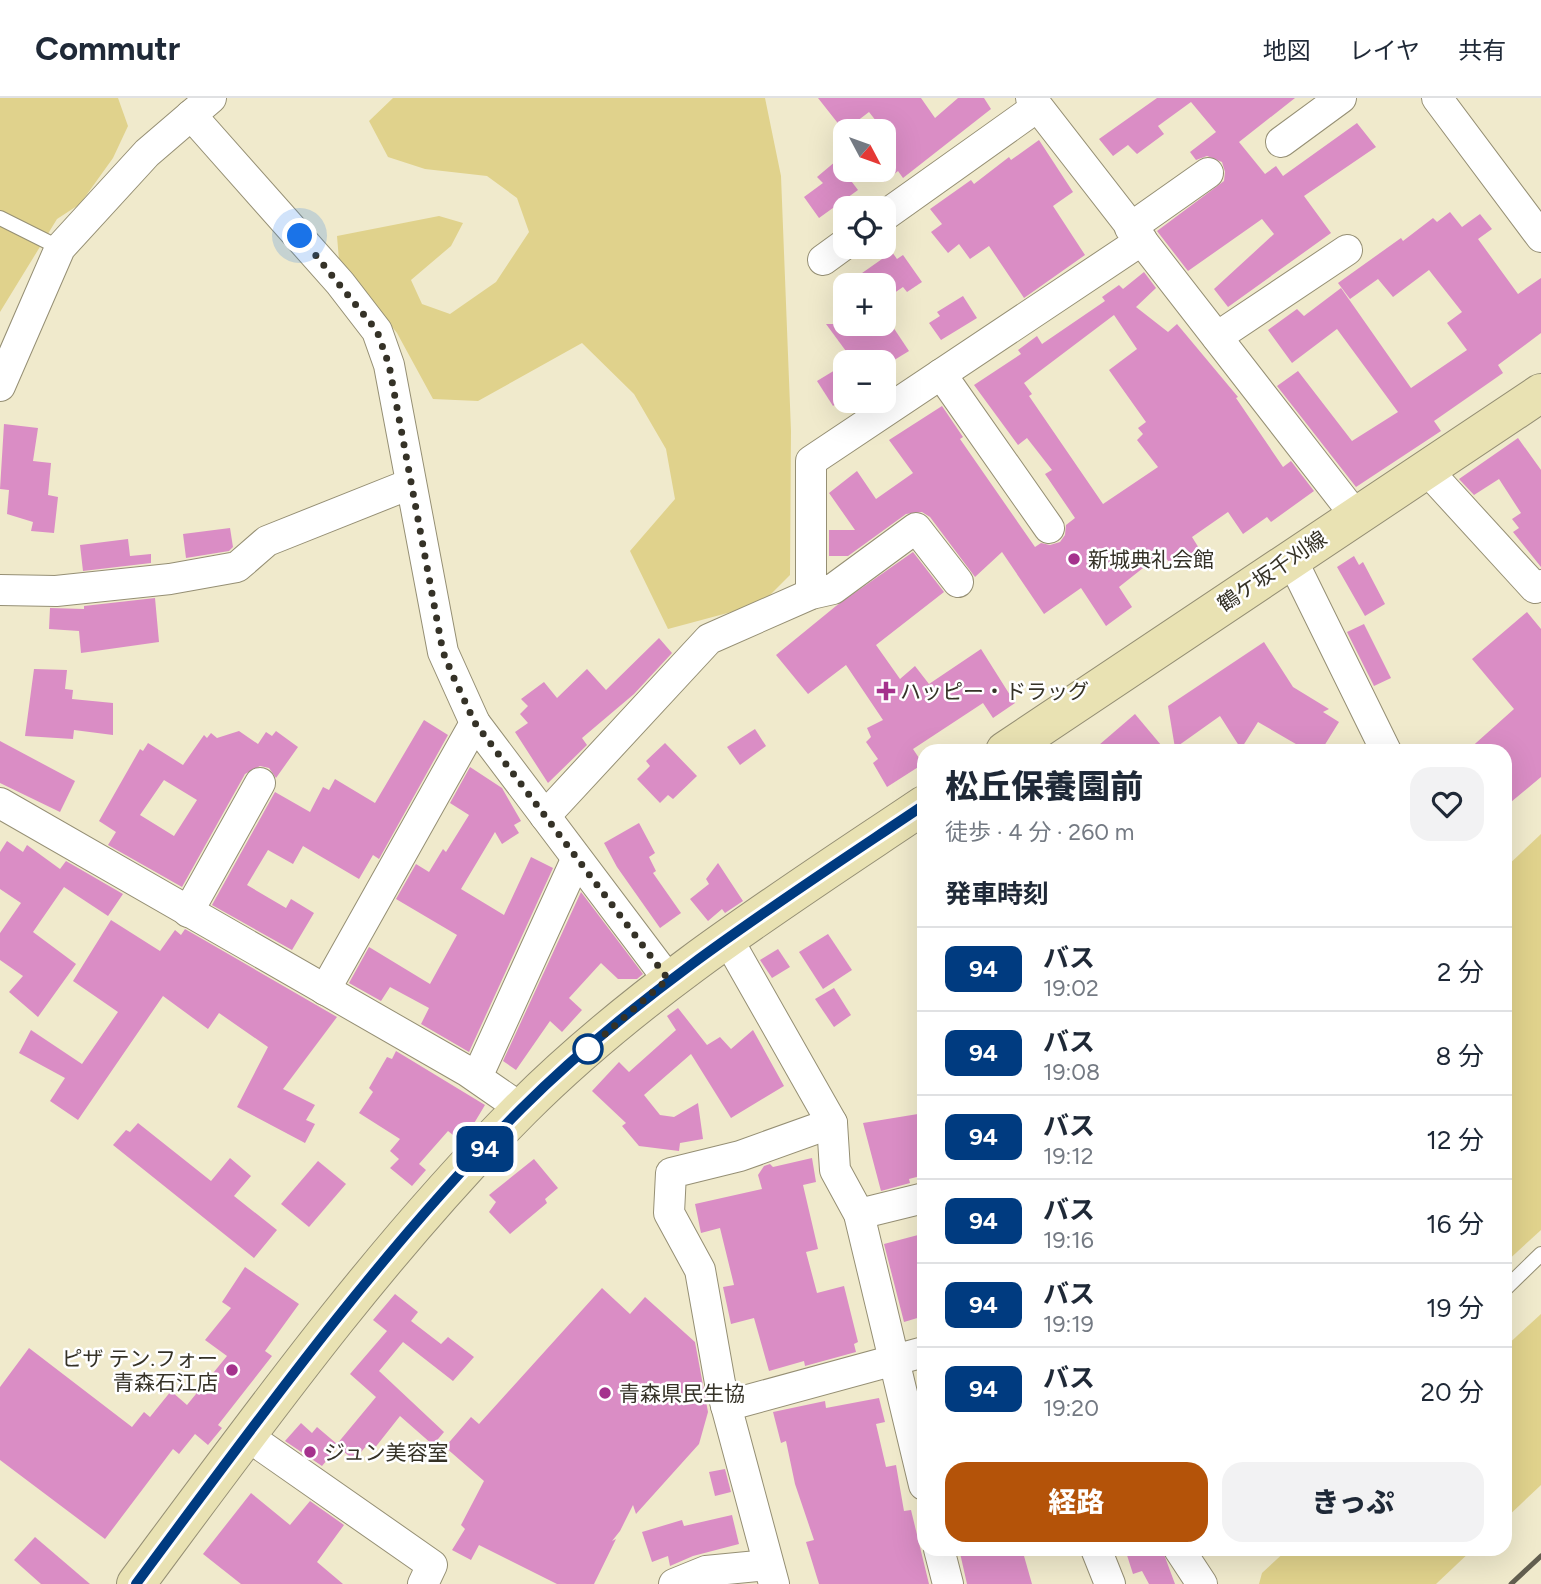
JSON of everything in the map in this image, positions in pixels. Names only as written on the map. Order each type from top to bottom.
[{"type":"main road","name":"鶴ケ坂千刈線","points":[[1015,744],[1541,393]]},
{"type":"main road","points":[[136,1584],[246,1435],[394,1250],[522,1108],[668,979],[917,810]]},
{"type":"street","points":[[1281,142],[1341,98]]},
{"type":"street","points":[[1437,98],[1541,237]]},
{"type":"street","points":[[896,207],[1034,102],[1355,515]]},
{"type":"street","points":[[0,386],[60,248],[195,104],[377,331],[389,365],[443,652],[475,723],[668,979]]},
{"type":"street","points":[[811,594],[811,461],[941,374],[1136,234],[1208,173]]},
{"type":"street","points":[[1217,337],[1347,250]]},
{"type":"street","points":[[941,374],[1049,528]]},
{"type":"street","points":[[1427,470],[1535,588],[1541,585]]},
{"type":"street","points":[[0,590],[83,589],[170,579],[237,567],[267,541],[410,484]]},
{"type":"street","points":[[545,816],[709,639],[811,594],[833,589],[916,528],[958,582]]},
{"type":"street","points":[[1291,558],[1383,744]]},
{"type":"street","points":[[325,990],[475,723]]},
{"type":"street","points":[[188,912],[261,783]]},
{"type":"street","points":[[0,803],[477,1077],[522,1108]]},
{"type":"street","points":[[477,1077],[576,860]]},
{"type":"street","points":[[727,937],[832,1123],[835,1170],[859,1214],[917,1455]]},
{"type":"street","points":[[674,1584],[706,1572],[771,1575],[726,1406],[700,1270],[669,1213],[671,1173],[740,1156],[832,1123]]},
{"type":"street","points":[[859,1214],[917,1200]]},
{"type":"street","points":[[726,1406],[917,1354]]},
{"type":"street","points":[[246,1435],[432,1565],[423,1584]]},
{"type":"street","points":[[941,1556],[948,1584]]},
{"type":"street","points":[[1099,1556],[1110,1584]]},
{"type":"street","points":[[1184,1556],[1202,1584]]},
{"type":"lane","points":[[0,218],[60,248]]},
{"type":"lane","points":[[1512,1282],[1541,1254]]},
{"type":"shaded area","points":[[0,98],[118,98],[128,126],[113,158],[80,204],[57,219],[0,312]]},
{"type":"shaded area","points":[[393,98],[765,98],[781,176],[791,431],[790,575],[761,604],[668,629],[630,551],[675,499],[666,449],[634,394],[582,343],[478,401],[433,399],[397,333],[339,260],[337,236],[439,216],[463,223],[451,246],[411,280],[422,304],[450,314],[496,282],[529,232],[517,198],[487,176],[425,169],[388,157],[369,121]]},
{"type":"shaded area","points":[[1541,834],[1541,1230],[1512,1257],[1512,861]]},
{"type":"shaded area","points":[[1541,1314],[1541,1485],[1512,1512],[1512,1341]]},
{"type":"shaded area","points":[[1280,1556],[1466,1556],[1436,1584],[1259,1584],[1262,1573]]},
{"type":"building","points":[[818,98],[921,98],[935,118],[958,98],[984,98],[991,109],[903,178],[898,171],[896,173],[896,119],[875,119],[869,112],[860,119],[835,119]]},
{"type":"building","points":[[1157,98],[1295,98],[1239,142],[1265,174],[1276,166],[1283,176],[1357,123],[1376,147],[1304,196],[1331,233],[1228,307],[1214,289],[1274,234],[1262,219],[1188,271],[1157,231],[1224,181],[1222,162],[1207,156],[1196,160],[1190,152],[1216,132],[1191,102],[1158,126],[1164,134],[1137,154],[1128,145],[1113,156],[1099,139]]},
{"type":"building","points":[[1039,140],[1073,192],[1053,206],[1085,255],[1024,298],[989,246],[970,259],[959,244],[948,253],[931,232],[942,224],[930,209],[971,180],[974,184],[1009,157],[1011,160]]},
{"type":"building","points":[[833,164],[833,182],[852,182],[858,190],[850,196],[833,196],[833,208],[819,218],[804,197],[823,183],[817,177]]},
{"type":"building","points":[[1450,212],[1462,227],[1480,214],[1492,229],[1478,239],[1518,294],[1541,278],[1541,333],[1498,365],[1503,373],[1434,421],[1441,431],[1356,487],[1277,386],[1298,371],[1352,441],[1398,412],[1337,329],[1292,363],[1268,330],[1297,309],[1304,316],[1341,288],[1411,388],[1467,350],[1447,323],[1462,312],[1429,270],[1393,297],[1378,279],[1350,299],[1338,283],[1401,238],[1403,241],[1433,218],[1437,222]]},
{"type":"building","points":[[903,255],[922,282],[907,292],[903,287],[896,292],[896,273],[862,273],[882,259],[897,259]]},
{"type":"building","points":[[1144,272],[1156,288],[1136,307],[1168,332],[1177,324],[1238,397],[1236,398],[1283,467],[1291,461],[1314,491],[1271,522],[1267,517],[1243,534],[1228,512],[1192,537],[1202,553],[1181,568],[1172,566],[1162,553],[1119,587],[1132,607],[1106,626],[1081,588],[1044,614],[1002,552],[975,577],[930,517],[922,512],[906,514],[848,556],[829,556],[829,530],[855,530],[829,493],[857,471],[876,499],[913,473],[889,440],[942,406],[963,437],[960,439],[1035,547],[1041,543],[1050,545],[1060,542],[1065,535],[1066,525],[1075,518],[1045,474],[1052,470],[1027,438],[1018,445],[974,385],[1021,354],[1018,350],[1037,336],[1042,344],[1105,301],[1102,297],[1119,285],[1123,289]],"holes":[[[1114,315],[1137,349],[1109,370],[1146,422],[1138,428],[1143,434],[1137,440],[1158,467],[1103,504],[1029,396],[1032,394],[1024,383]]]},
{"type":"building","points":[[963,296],[977,318],[941,340],[929,323],[940,316],[937,312]]},
{"type":"building","points":[[826,324],[833,324],[833,334]]},
{"type":"building","points":[[896,332],[909,351],[896,359],[896,350],[845,350],[835,336],[896,336]]},
{"type":"building","points":[[833,371],[833,406],[817,381]]},
{"type":"building","points":[[4,424],[38,428],[33,461],[51,463],[48,495],[58,497],[54,533],[31,531],[33,522],[7,514],[9,490],[0,489]]},
{"type":"building","points":[[1518,438],[1541,470],[1541,567],[1513,532],[1519,528],[1512,519],[1521,513],[1499,479],[1474,495],[1459,479]]},
{"type":"building","points":[[230,528],[233,547],[229,551],[186,558],[183,534]]},
{"type":"building","points":[[128,539],[130,556],[151,554],[151,563],[83,571],[80,545]]},
{"type":"building","points":[[913,552],[944,592],[876,645],[900,679],[915,666],[929,684],[981,649],[1015,703],[993,718],[983,703],[917,744],[913,749],[917,755],[917,768],[887,787],[873,763],[878,759],[866,742],[871,737],[867,728],[883,720],[846,665],[808,694],[776,655],[836,606]]},
{"type":"building","points":[[1354,556],[1359,565],[1363,562],[1385,604],[1365,616],[1337,567]]},
{"type":"building","points":[[155,598],[159,642],[81,653],[79,631],[49,629],[50,608],[84,609],[84,606]]},
{"type":"building","points":[[1527,612],[1541,629],[1541,777],[1512,801],[1512,744],[1475,744],[1514,709],[1472,659]]},
{"type":"building","points":[[1364,624],[1391,678],[1374,686],[1347,632]]},
{"type":"building","points":[[659,638],[672,653],[634,694],[582,738],[587,745],[548,783],[515,732],[528,723],[520,714],[528,706],[521,699],[544,682],[557,698],[587,669],[606,690]]},
{"type":"building","points":[[1264,642],[1293,687],[1329,709],[1323,712],[1339,722],[1325,744],[1296,744],[1258,722],[1244,744],[1238,744],[1220,716],[1181,744],[1174,744],[1168,706]]},
{"type":"building","points":[[34,669],[67,670],[65,689],[73,690],[72,699],[113,703],[113,735],[74,730],[73,739],[25,736]]},
{"type":"building","points":[[1135,714],[1160,744],[1100,744]]},
{"type":"building","points":[[424,720],[448,735],[379,859],[373,855],[359,879],[303,846],[293,864],[268,850],[247,885],[286,908],[291,899],[314,913],[292,950],[212,905],[275,792],[310,812],[323,787],[329,790],[335,779],[375,803]]},
{"type":"building","points":[[755,729],[766,746],[740,765],[727,747]]},
{"type":"building","points":[[239,731],[258,744],[266,732],[272,736],[276,731],[298,747],[276,778],[269,768],[260,766],[245,774],[182,887],[108,845],[116,832],[99,821],[140,749],[143,751],[148,743],[183,765],[204,735],[207,738],[211,733],[217,738]],"holes":[[[164,780],[197,800],[174,836],[140,815]]]},
{"type":"building","points":[[0,741],[75,781],[60,812],[0,783]]},
{"type":"building","points":[[665,743],[697,776],[673,799],[668,795],[660,803],[637,779],[650,766],[646,761]]},
{"type":"building","points":[[470,767],[502,788],[521,821],[514,825],[519,833],[502,844],[495,832],[461,889],[504,915],[531,857],[553,868],[469,1052],[421,1024],[429,1008],[390,987],[381,1001],[349,983],[369,947],[430,984],[457,935],[396,899],[416,864],[429,872],[443,849],[446,852],[469,815],[450,803]]},
{"type":"building","points":[[639,823],[655,853],[649,857],[656,871],[653,873],[681,913],[660,928],[617,867],[604,843]]},
{"type":"building","points":[[7,841],[23,852],[27,845],[60,869],[66,861],[123,894],[108,916],[64,887],[33,932],[76,964],[38,1017],[9,992],[23,976],[0,960],[0,933],[21,903],[0,889],[0,852]]},
{"type":"building","points":[[718,863],[743,901],[725,913],[722,909],[708,921],[690,899],[709,884],[706,879]]},
{"type":"building","points":[[581,892],[643,974],[637,979],[618,979],[601,963],[569,998],[582,1010],[562,1032],[550,1021],[516,1070],[503,1061]]},
{"type":"building","points":[[111,920],[160,951],[175,930],[181,935],[185,929],[337,1017],[283,1089],[315,1105],[306,1120],[315,1124],[305,1143],[237,1107],[268,1047],[219,1013],[208,1029],[163,996],[78,1120],[50,1101],[65,1078],[19,1053],[31,1030],[82,1064],[118,1012],[73,981]]},
{"type":"building","points":[[828,934],[852,970],[823,989],[799,952]]},
{"type":"building","points":[[778,949],[790,967],[772,978],[760,960]]},
{"type":"building","points":[[834,988],[851,1015],[834,1027],[815,999]]},
{"type":"building","points":[[678,1008],[707,1045],[720,1037],[731,1049],[753,1030],[784,1086],[731,1118],[691,1054],[644,1095],[660,1115],[674,1117],[698,1103],[703,1139],[680,1143],[679,1151],[639,1146],[622,1126],[626,1123],[592,1091],[619,1062],[629,1072],[676,1030],[667,1016]]},
{"type":"building","points":[[396,1051],[485,1105],[470,1130],[462,1124],[453,1135],[448,1131],[419,1164],[426,1170],[412,1186],[390,1168],[399,1159],[390,1151],[400,1139],[359,1113],[373,1092],[369,1088],[387,1057],[392,1059]]},
{"type":"building","points":[[917,1114],[917,1177],[909,1179],[910,1183],[881,1191],[863,1123]]},
{"type":"building","points":[[138,1123],[211,1181],[230,1158],[251,1176],[234,1196],[277,1230],[254,1258],[113,1145],[126,1130],[130,1132]]},
{"type":"building","points":[[812,1158],[816,1182],[803,1185],[818,1249],[806,1252],[817,1293],[844,1286],[858,1342],[854,1344],[856,1352],[805,1366],[804,1361],[769,1371],[754,1318],[731,1324],[723,1287],[734,1285],[720,1228],[701,1233],[695,1204],[762,1189],[758,1175],[764,1166],[770,1164],[773,1167]]},
{"type":"building","points":[[534,1159],[558,1188],[545,1199],[547,1203],[510,1234],[489,1212],[496,1202],[489,1195]]},
{"type":"building","points":[[318,1161],[346,1184],[309,1227],[281,1204]]},
{"type":"building","points":[[917,1235],[917,1318],[904,1322],[884,1244]]},
{"type":"building","points":[[245,1267],[299,1304],[265,1351],[272,1356],[218,1425],[222,1428],[208,1445],[195,1434],[179,1454],[173,1449],[105,1539],[0,1460],[0,1387],[29,1348],[132,1427],[144,1412],[150,1417],[171,1391],[187,1405],[227,1356],[205,1340],[231,1308],[222,1302]]},
{"type":"building","name":"青森県民生協","points":[[602,1288],[630,1314],[645,1297],[695,1342],[708,1412],[699,1444],[636,1514],[633,1505],[612,1541],[616,1539],[594,1584],[557,1584],[479,1545],[471,1560],[452,1550],[465,1529],[461,1525],[484,1481],[445,1447],[471,1417],[479,1424]]},
{"type":"building","points":[[395,1294],[418,1312],[411,1321],[441,1344],[448,1337],[474,1357],[453,1381],[403,1342],[379,1371],[444,1432],[433,1445],[400,1416],[374,1449],[368,1444],[354,1460],[338,1447],[322,1466],[285,1441],[301,1423],[312,1433],[317,1427],[337,1444],[376,1397],[350,1374],[387,1331],[373,1320]]},
{"type":"building","points":[[879,1398],[885,1422],[876,1424],[886,1467],[896,1465],[904,1511],[911,1510],[917,1535],[917,1556],[922,1556],[929,1584],[819,1584],[806,1542],[814,1540],[795,1484],[786,1441],[781,1443],[773,1412],[825,1401],[826,1408]]},
{"type":"building","points":[[725,1469],[731,1492],[715,1496],[709,1472]]},
{"type":"building","points":[[251,1493],[290,1525],[310,1501],[344,1525],[317,1562],[343,1584],[241,1584],[203,1554]]},
{"type":"building","points":[[732,1515],[739,1544],[693,1556],[670,1566],[668,1556],[652,1562],[642,1532],[682,1520],[684,1526]]},
{"type":"building","points":[[35,1537],[90,1584],[41,1584],[14,1560]]},
{"type":"building","points":[[961,1556],[1024,1556],[1032,1584],[967,1584]]},
{"type":"building","points":[[1127,1556],[1165,1556],[1175,1584],[1149,1584],[1142,1571],[1133,1574]]},
{"type":"railway","points":[[1511,1584],[1541,1556]]},
{"type":"bus line","name":"94","points":[[136,1584],[246,1435],[394,1250],[522,1108],[668,979],[917,810]]},
{"type":"place","name":"新城典礼会館","points":[[1074,559]]},
{"type":"place","name":"ハッピー・ドラッグ","points":[[886,691]]},
{"type":"place","name":"ピザ テン.フォー 青森石江店","points":[[232,1370]]},
{"type":"place","name":"青森県民生協","points":[[605,1393]]},
{"type":"place","name":"ジュン美容室","points":[[310,1452]]},
{"type":"route","points":[[300,236],[377,331],[389,365],[443,652],[475,723],[668,979],[588,1049]]}]
